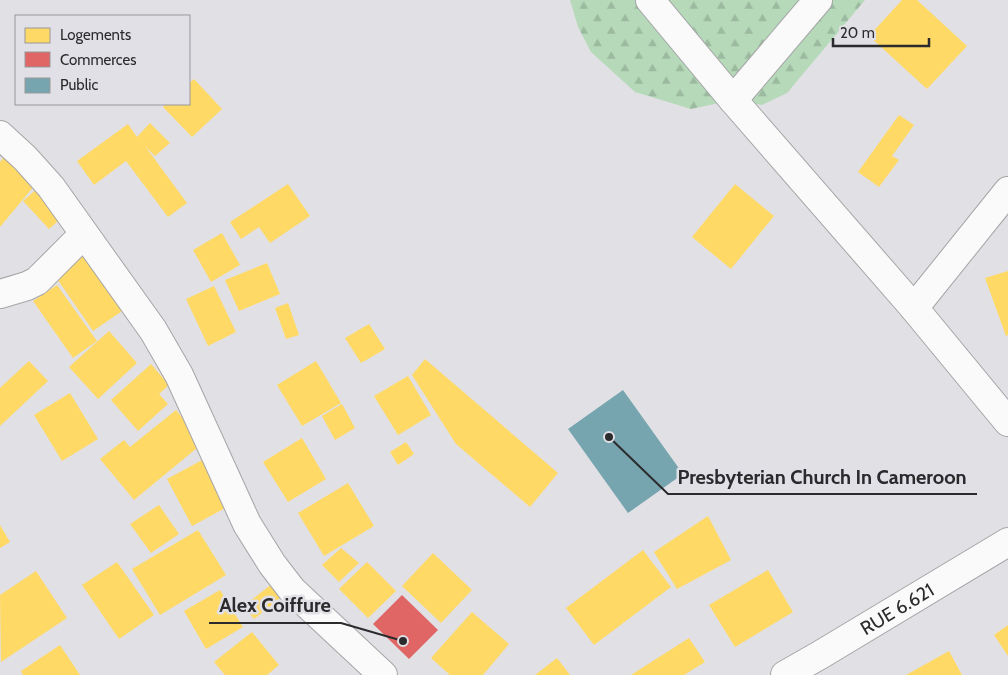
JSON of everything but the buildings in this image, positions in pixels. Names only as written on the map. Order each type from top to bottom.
[{"type":"street","points":[[650,0],[733,100],[914,308],[1008,422]]},
{"type":"street","points":[[733,100],[818,0]]},
{"type":"street","points":[[0,135],[25,158],[51,187],[153,330],[180,375],[247,524],[272,564],[292,590],[383,675]]},
{"type":"street","points":[[914,308],[1008,191]]},
{"type":"street","points":[[0,294],[37,281],[84,234]]},
{"type":"street","name":"RUE 6.621","points":[[785,675],[824,665],[1008,542]]},
{"type":"green space","points":[[570,0],[865,0],[787,93],[762,105],[733,100],[691,109],[635,92],[591,52],[578,27]]},
{"type":"place","name":"Presbyterian Church In Cameroon","points":[[609,437]]},
{"type":"place","name":"Alex Coiffure","points":[[403,641]]}]
